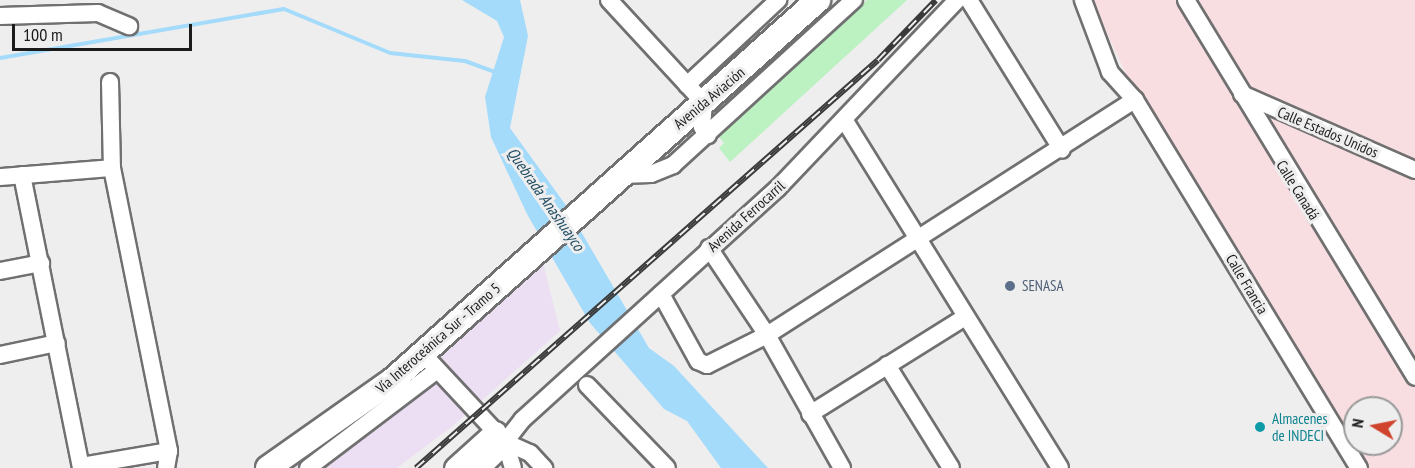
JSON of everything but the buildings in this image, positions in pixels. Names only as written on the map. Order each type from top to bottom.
[{"type":"highway","name":"Avenida Aviación","points":[[598,195],[704,104],[818,0]]},
{"type":"highway","name":"Vía Interoceánica Sur - Tramo 5","points":[[268,468],[430,362],[531,256],[598,195]]},
{"type":"main road","name":"Avenida Ferrocarril","points":[[455,468],[500,437]]},
{"type":"main road","name":"Avenida Ferrocarril","points":[[478,468],[500,437]]},
{"type":"street","points":[[609,0],[704,104],[702,127],[708,135]]},
{"type":"street","points":[[687,85],[778,0]]},
{"type":"street","points":[[621,175],[651,174],[673,165],[854,0]]},
{"type":"street","name":"Avenida Ferrocarril","points":[[500,437],[593,358],[845,122],[957,0]]},
{"type":"street","points":[[969,0],[1062,150]]},
{"type":"street","points":[[1083,0],[1120,85],[1117,113]]},
{"type":"street","name":"Calle Canadá","points":[[1186,0],[1242,94],[1264,137],[1415,377]]},
{"type":"street","points":[[0,16],[98,13],[129,26]]},
{"type":"street","points":[[22,175],[81,467],[168,460],[112,168],[110,82]]},
{"type":"street","name":"Calle Francia","points":[[1120,85],[1135,100],[1359,468]]},
{"type":"street","name":"Calle Estados Unidos","points":[[1242,94],[1415,170]]},
{"type":"street","points":[[660,294],[702,365],[767,335],[918,238],[1062,150],[1135,100]]},
{"type":"street","points":[[1264,137],[1288,116]]},
{"type":"street","points":[[845,122],[1060,468]]},
{"type":"street","points":[[0,177],[112,168]]},
{"type":"street","points":[[709,248],[767,335],[842,468]]},
{"type":"street","points":[[0,270],[41,263]]},
{"type":"street","points":[[810,414],[965,317]]},
{"type":"street","points":[[0,355],[57,343]]},
{"type":"street","points":[[1398,350],[1415,357]]},
{"type":"street","points":[[308,468],[430,362],[500,437],[514,468],[530,453]]},
{"type":"street","points":[[887,365],[951,468]]},
{"type":"street","points":[[588,385],[660,466]]},
{"type":"street","points":[[500,437],[530,453],[544,468]]},
{"type":"shaded area","points":[[1092,0],[1415,0],[1415,468],[1364,468],[1357,456],[1403,456],[1403,396],[1343,396],[1343,434],[1135,94]]},
{"type":"shaded area","points":[[542,258],[560,331],[454,425],[397,468],[287,468]]},
{"type":"green space","points":[[867,0],[907,0],[730,162],[719,148],[724,143],[719,137]]},
{"type":"water","points":[[462,0],[520,0],[528,36],[510,128],[565,204],[649,348],[674,366],[768,468],[721,468],[687,421],[664,409],[590,323],[527,214],[491,137],[485,97],[504,37],[497,21]]},
{"type":"waterway","name":"Quebrada Anashuayco","points":[[0,58],[284,9],[390,53],[465,61],[496,72]]},
{"type":"railway","points":[[416,468],[878,60],[936,0]]},
{"type":"place","name":"SENASA","points":[[1010,286]]},
{"type":"place","name":"Almacenes de INDECI","points":[[1260,427]]}]
